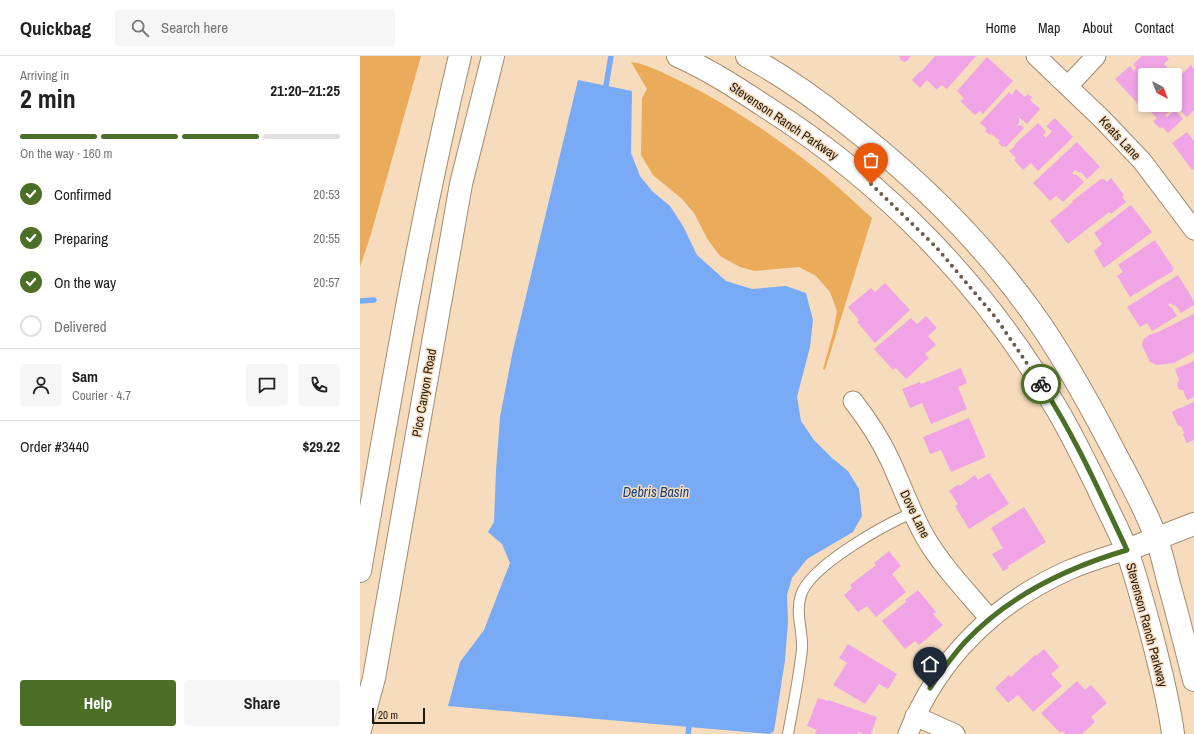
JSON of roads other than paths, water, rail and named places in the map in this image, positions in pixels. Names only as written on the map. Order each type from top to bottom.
[{"type":"main road","points":[[360,571],[409,293],[441,136],[460,56]]},
{"type":"main road","name":"Pico Canyon Road","points":[[360,730],[374,678],[461,184],[493,56]]},
{"type":"main road","name":"Stevenson Ranch Parkway","points":[[678,56],[728,82],[782,117],[832,152],[871,184],[936,247],[996,318],[1031,368],[1051,400],[1082,455],[1127,550],[1156,651],[1173,734]]},
{"type":"main road","points":[[748,56],[774,70],[823,105],[872,144],[916,182],[967,233],[1002,273],[1035,316],[1092,408],[1143,508],[1157,539],[1194,680]]},
{"type":"main road","points":[[1127,550],[1194,524]]},
{"type":"street","name":"Keats Lane","points":[[1036,56],[1102,119],[1142,161],[1194,230]]},
{"type":"street","points":[[1068,86],[1096,56]]},
{"type":"street","name":"Dove Lane","points":[[853,401],[866,417],[877,435],[889,458],[912,513],[925,537],[939,557],[990,619]]},
{"type":"street","points":[[908,734],[915,716],[930,688],[965,642],[990,619],[1011,602],[1037,586],[1075,567],[1127,550]]},
{"type":"street","points":[[915,716],[955,734]]},
{"type":"lane","points":[[788,734],[802,648],[798,607],[806,582],[818,571],[870,535],[889,523],[912,513]]},
{"type":"water","name":"Debris Basin","points":[[578,80],[632,91],[631,153],[640,176],[652,191],[670,206],[683,226],[697,255],[726,281],[752,289],[786,286],[806,293],[813,320],[810,347],[797,397],[801,421],[814,440],[848,471],[859,489],[862,516],[853,532],[807,559],[792,578],[787,595],[788,622],[785,660],[774,731],[770,734],[448,706],[460,662],[484,630],[510,563],[502,544],[488,532],[494,522],[500,417],[513,350]]},
{"type":"waterway","points":[[605,92],[611,56]]},
{"type":"waterway","points":[[360,301],[374,300]]},
{"type":"waterway","points":[[688,734],[690,720]]}]
